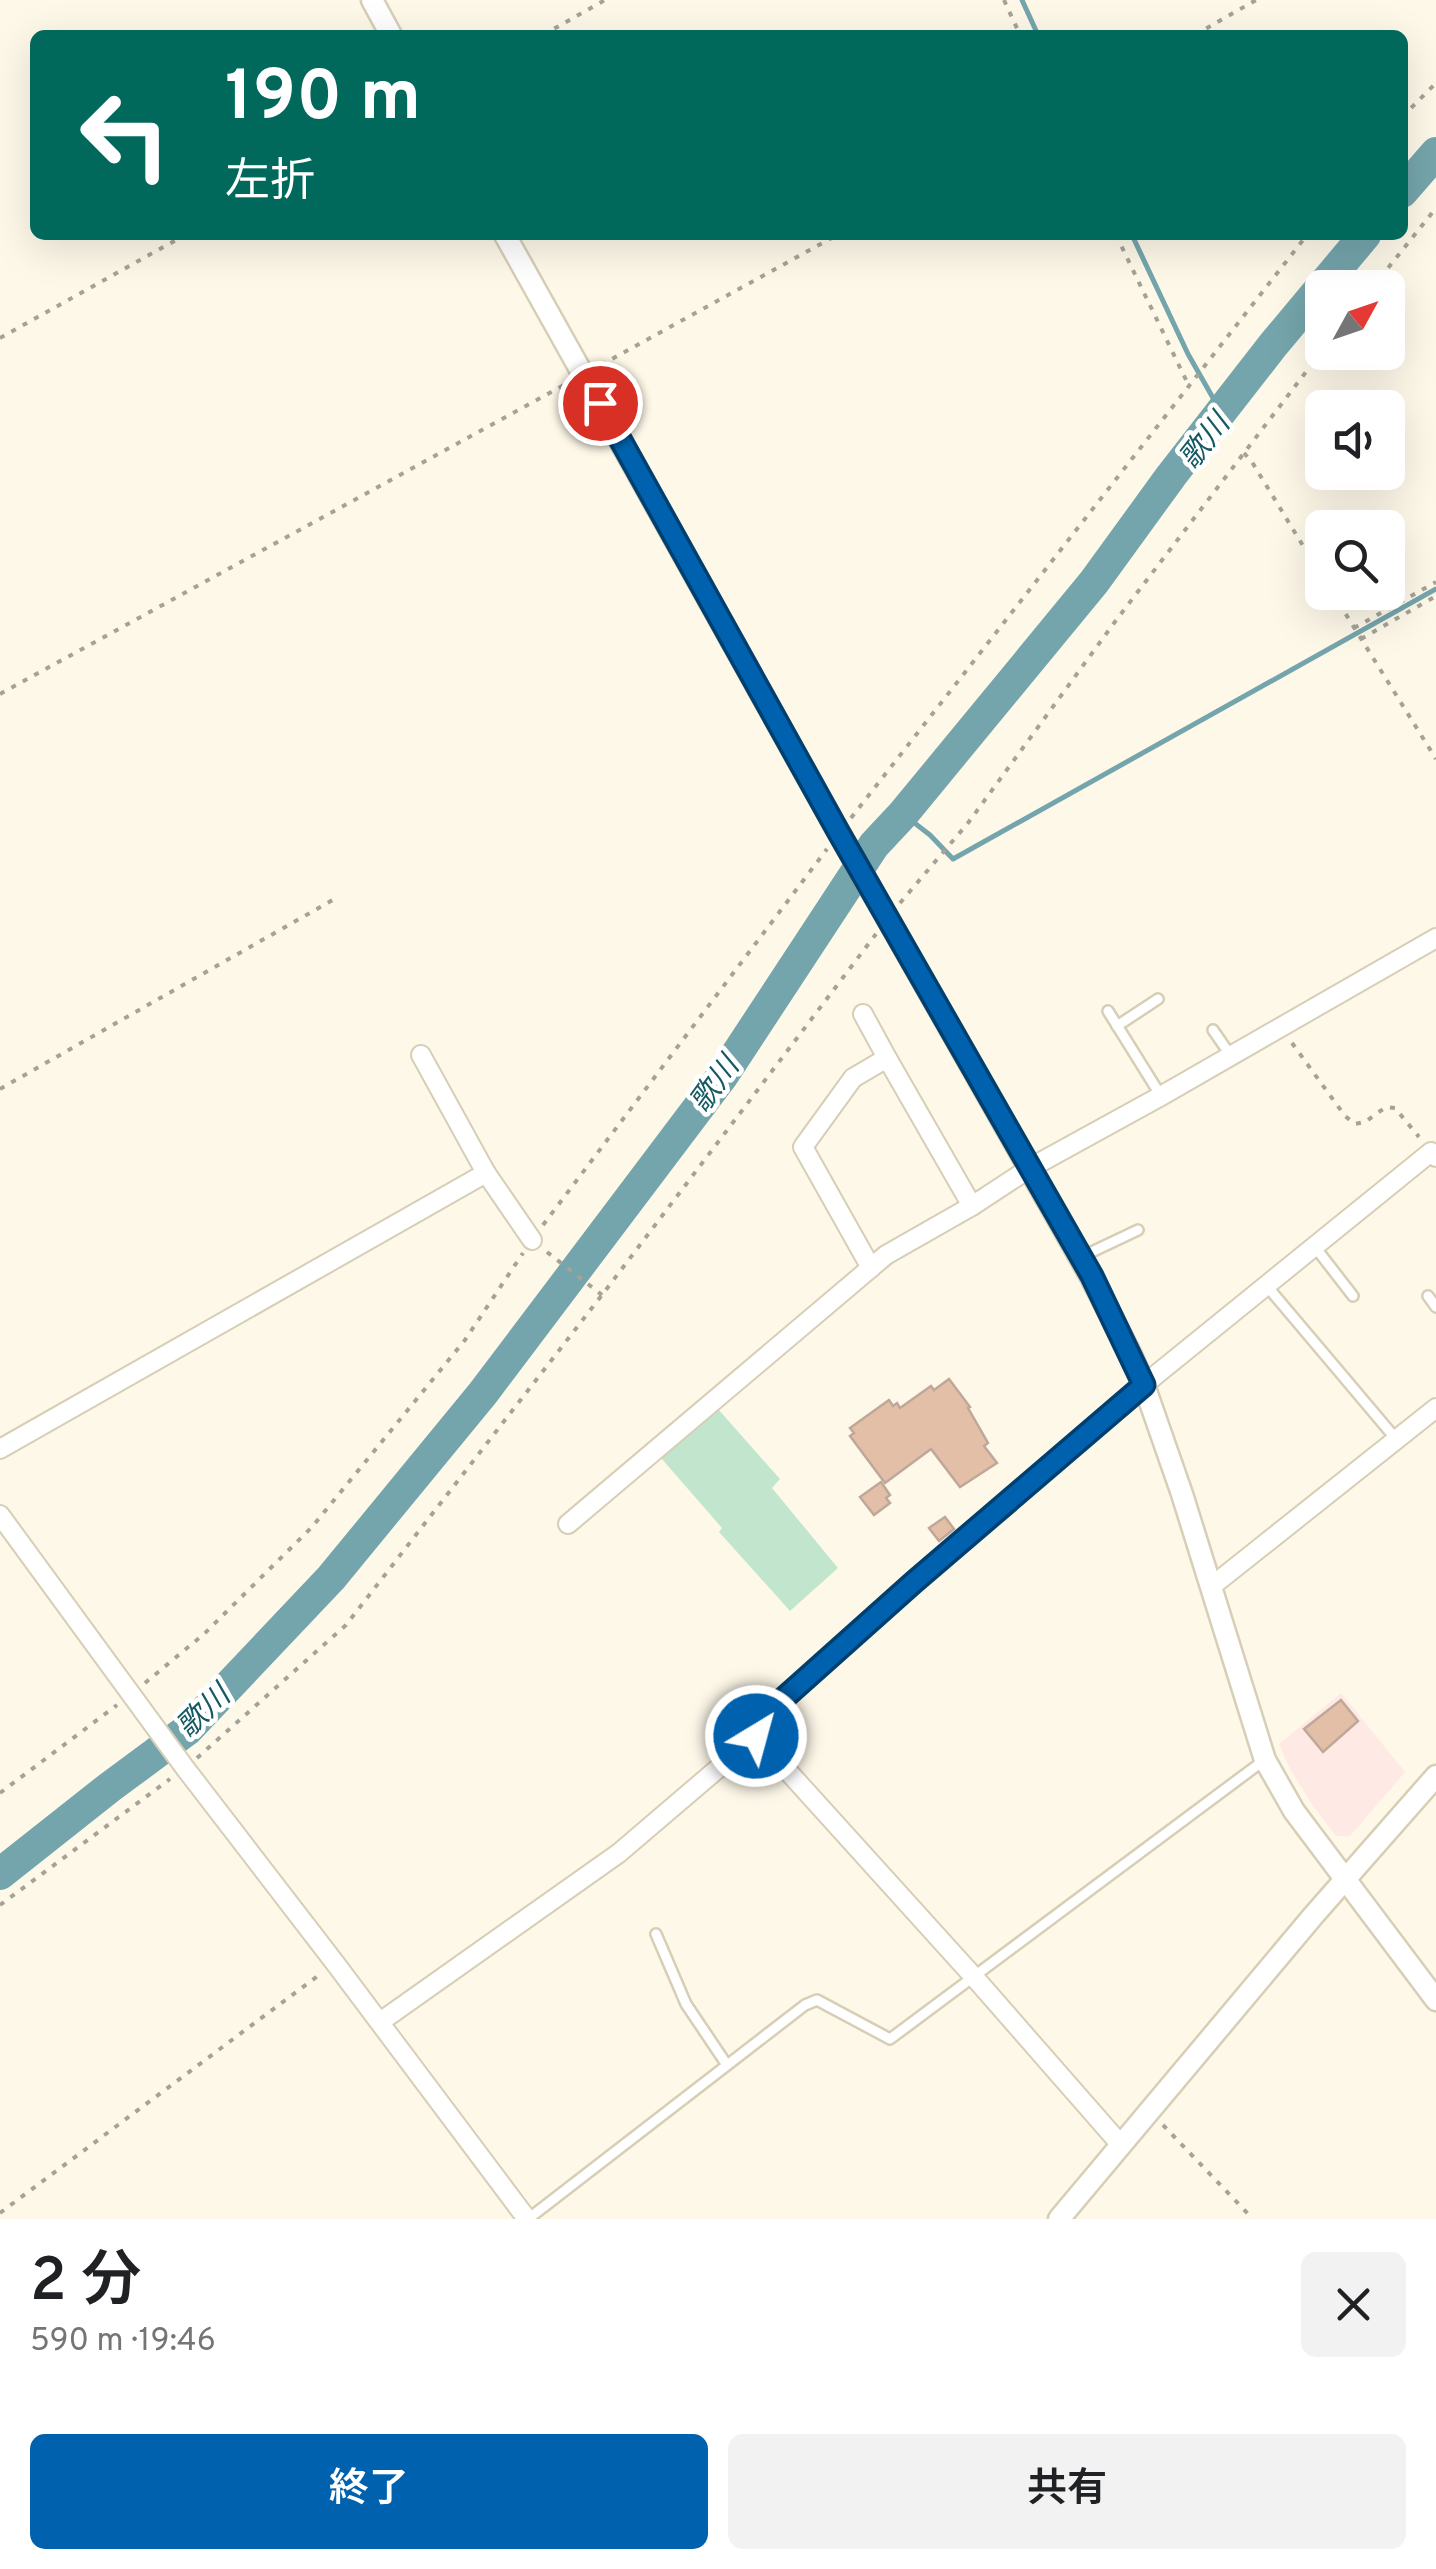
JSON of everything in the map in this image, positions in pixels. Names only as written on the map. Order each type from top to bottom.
[{"type":"street","points":[[372,0],[388,30]]},
{"type":"street","points":[[508,240],[1080,1257],[1144,1385],[1265,1760],[1294,1811],[1436,2000]]},
{"type":"street","points":[[568,1524],[886,1256],[1030,1168],[1436,938]]},
{"type":"street","points":[[863,1014],[923,1135],[972,1206]]},
{"type":"street","points":[[421,1055],[486,1172],[532,1240]]},
{"type":"street","points":[[871,1268],[803,1148],[853,1078],[887,1058]]},
{"type":"street","points":[[1121,2144],[756,1736],[755,1724],[1144,1385],[1434,1152]]},
{"type":"street","points":[[0,1449],[486,1172]]},
{"type":"street","points":[[1212,1586],[1436,1408]]},
{"type":"street","points":[[0,1514],[130,1695],[528,2219]]},
{"type":"street","points":[[380,2022],[618,1852],[756,1736]]},
{"type":"street","points":[[1058,2219],[1345,1879],[1435,1781]]},
{"type":"lane","points":[[1117,1026],[1158,999]]},
{"type":"lane","points":[[1108,1012],[1161,1096]]},
{"type":"lane","points":[[1213,1030],[1230,1056]]},
{"type":"lane","points":[[1080,1257],[1138,1230]]},
{"type":"lane","points":[[1315,1247],[1353,1296]]},
{"type":"lane","points":[[1266,1284],[1397,1441]]},
{"type":"lane","points":[[1428,1296],[1436,1308]]},
{"type":"lane","points":[[528,2219],[805,2005],[817,2000],[890,2038],[1265,1760]]},
{"type":"lane","points":[[656,1934],[686,2004],[727,2065]]},
{"type":"path","points":[[552,30],[605,0]]},
{"type":"path","points":[[1004,0],[1018,30]]},
{"type":"path","points":[[1204,30],[1256,0]]},
{"type":"path","points":[[1408,112],[1436,83]]},
{"type":"path","points":[[1386,270],[1436,208]]},
{"type":"path","points":[[0,338],[176,240]]},
{"type":"path","points":[[0,694],[828,240]]},
{"type":"path","points":[[1118,240],[1188,384]]},
{"type":"path","points":[[0,1793],[204,1634],[312,1527],[464,1340],[532,1240],[1188,384],[1303,240]]},
{"type":"path","points":[[0,1905],[185,1768],[346,1625],[602,1295],[886,913],[968,823],[1117,618],[1307,370]]},
{"type":"path","points":[[1244,453],[1305,549]]},
{"type":"path","points":[[1354,628],[1436,582]]},
{"type":"path","points":[[1361,639],[1436,596]]},
{"type":"path","points":[[1343,610],[1436,759]]},
{"type":"path","points":[[0,1089],[338,897]]},
{"type":"path","points":[[1281,1027],[1345,1116],[1355,1124],[1386,1108],[1394,1108],[1434,1152]]},
{"type":"path","points":[[532,1240],[602,1295]]},
{"type":"path","points":[[0,2213],[335,1963]]},
{"type":"path","points":[[1150,2111],[1252,2219]]},
{"type":"shaded area","points":[[1341,1693],[1405,1772],[1350,1836],[1336,1836],[1290,1769],[1279,1744]]},
{"type":"green space","points":[[718,1409],[780,1479],[772,1488],[838,1568],[790,1611],[719,1532],[722,1528],[661,1458]]},
{"type":"building","points":[[949,1379],[970,1407],[988,1443],[984,1446],[997,1463],[960,1487],[931,1449],[885,1483],[850,1436],[854,1433],[850,1428],[889,1400],[900,1408],[931,1386],[934,1390]]},
{"type":"building","points":[[881,1482],[890,1495],[886,1498],[890,1503],[874,1515],[860,1497]]},
{"type":"building","points":[[945,1517],[954,1529],[939,1541],[929,1528]]},
{"type":"building","points":[[1341,1700],[1358,1721],[1323,1752],[1304,1729]]},
{"type":"waterway","points":[[1022,0],[1036,30]]},
{"type":"waterway","name":"歌川","points":[[1408,185],[1436,153]]},
{"type":"waterway","points":[[1134,240],[1188,354],[1221,412]]},
{"type":"waterway","name":"歌川","points":[[0,1874],[187,1730],[331,1578],[483,1393],[723,1075],[874,845],[1094,582],[1273,345],[1361,240]]},
{"type":"waterway","points":[[903,814],[953,859],[1436,589]]},
{"type":"route","points":[[600,403],[1092,1276],[1144,1385],[755,1724],[756,1736]]}]
